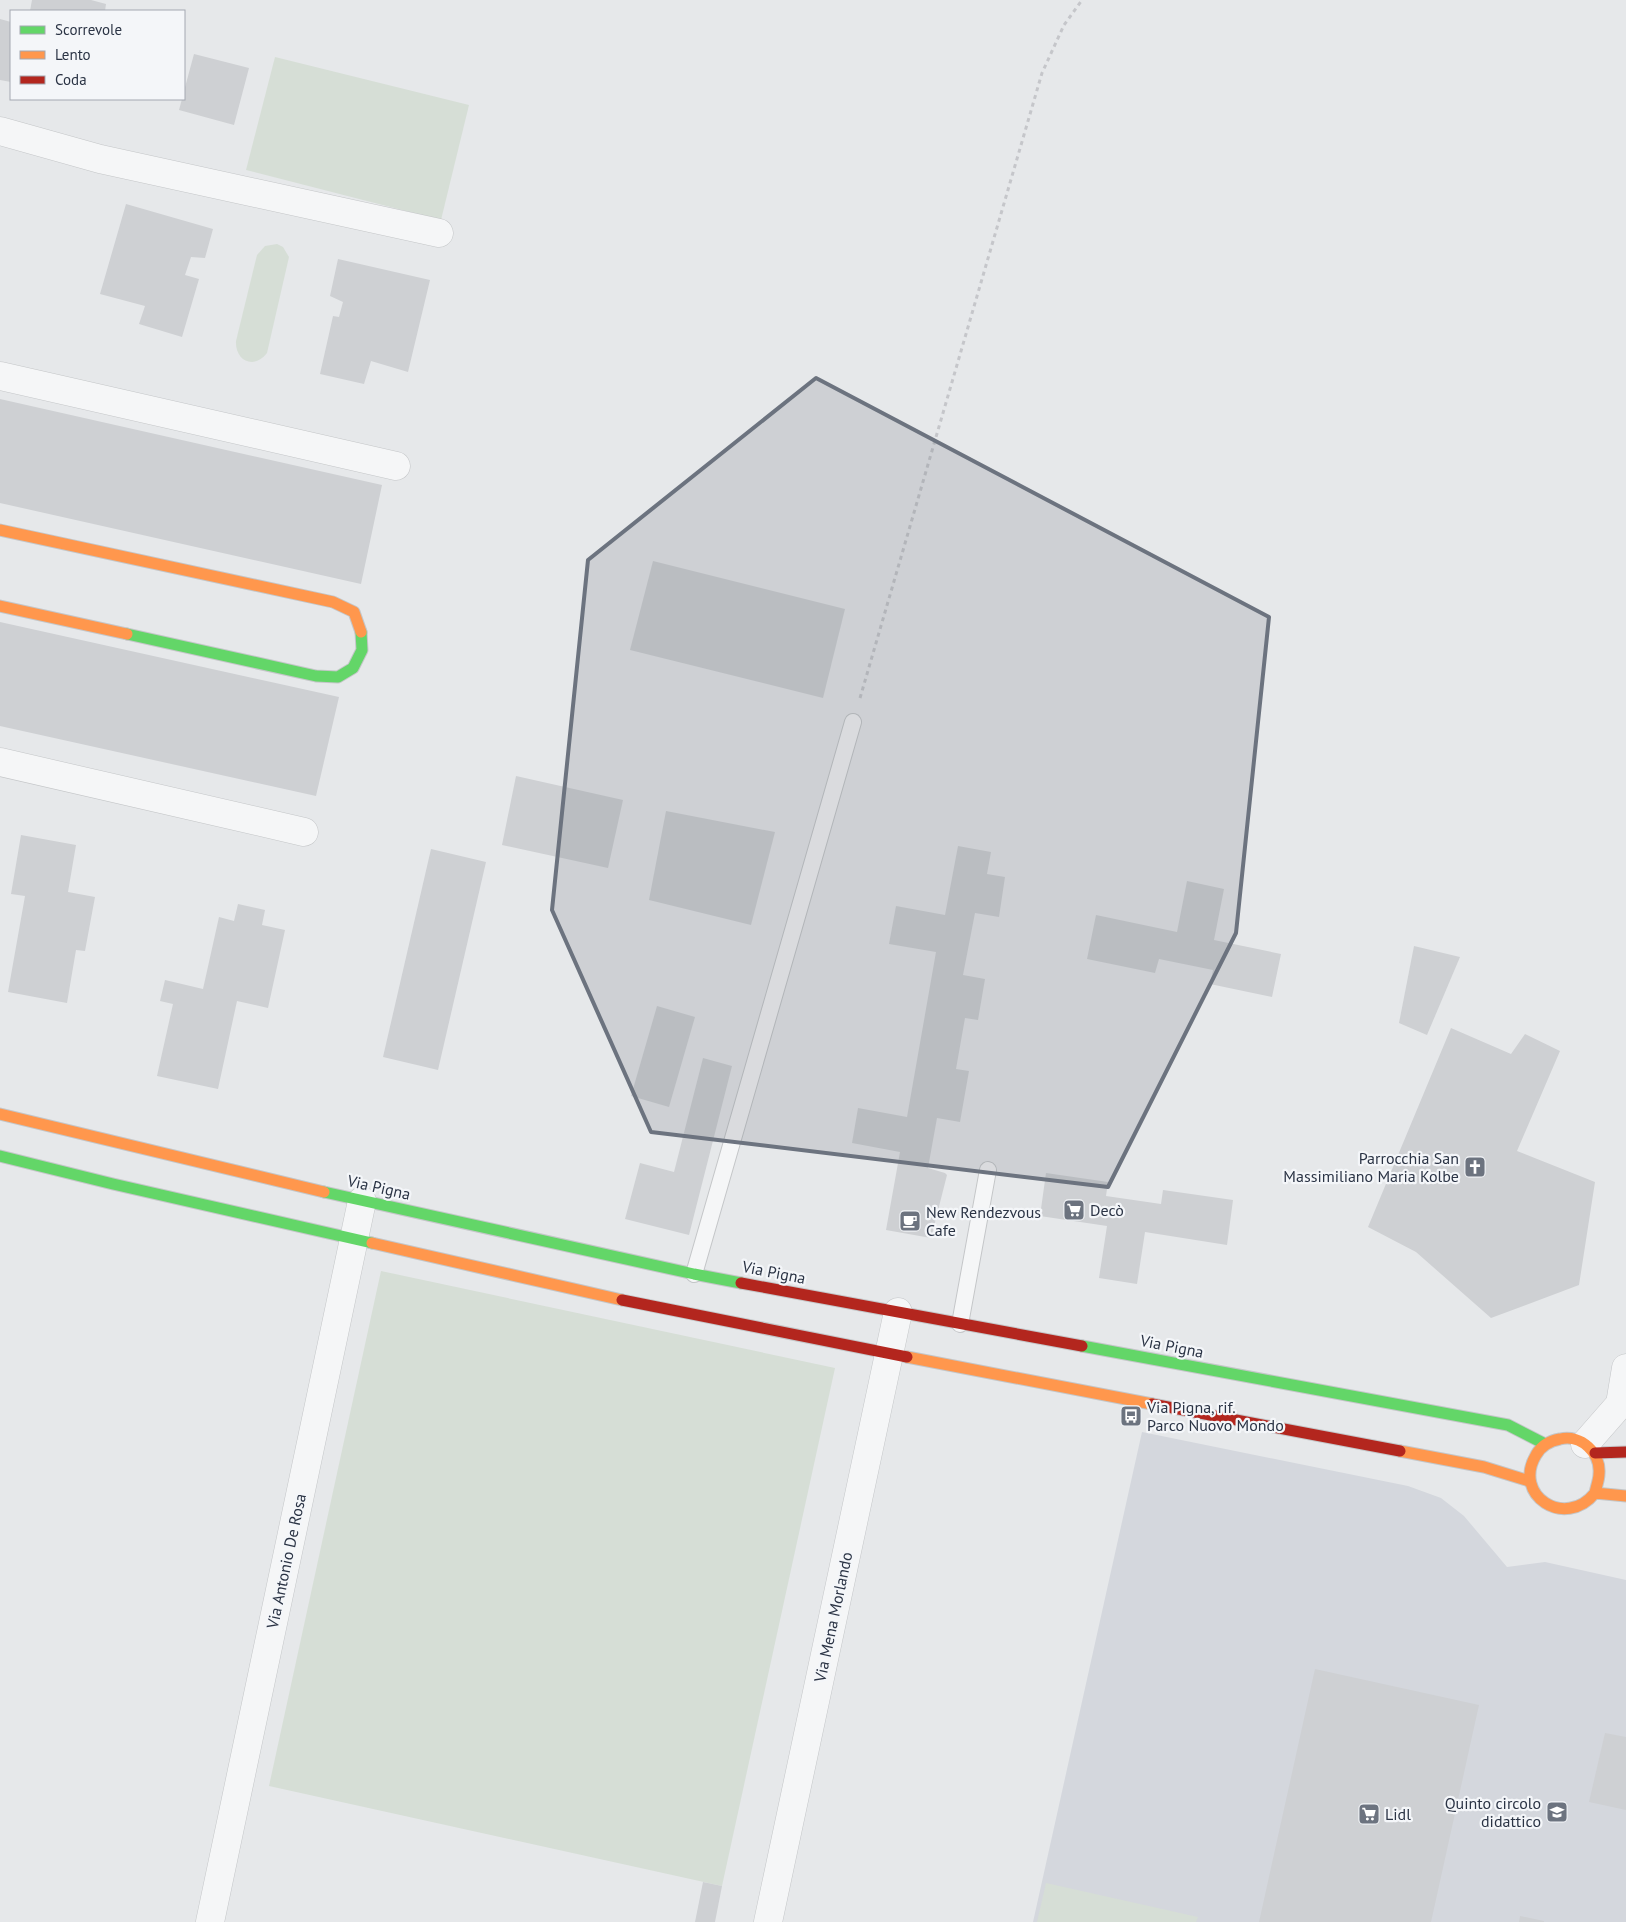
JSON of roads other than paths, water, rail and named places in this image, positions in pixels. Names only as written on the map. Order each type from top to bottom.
[{"type":"main road","points":[[0,530],[334,602],[354,612],[361,632],[362,650],[353,668],[338,677],[316,676],[0,606]]},
{"type":"main road","name":"Via Pigna","points":[[0,1114],[362,1200],[694,1274],[1508,1426],[1544,1444]]},
{"type":"main road","points":[[0,1156],[113,1184],[584,1292],[889,1354],[1484,1467],[1529,1481]]},
{"type":"main road","points":[[1590,1448],[1600,1466],[1600,1480],[1595,1493],[1585,1504],[1572,1509],[1558,1510],[1545,1504],[1535,1494],[1529,1481],[1530,1467],[1534,1454],[1544,1444],[1558,1438],[1572,1438],[1590,1448],[1626,1452]]},
{"type":"main road","points":[[1595,1493],[1626,1496]]},
{"type":"street","points":[[0,132],[100,159],[438,233]]},
{"type":"street","points":[[0,376],[396,466]]},
{"type":"street","points":[[0,762],[304,832]]},
{"type":"street","name":"Via Antonio De Rosa","points":[[210,1922],[362,1200]]},
{"type":"street","name":"Via Mena Morlando","points":[[768,1922],[898,1312]]},
{"type":"street","points":[[1590,1448],[1620,1404],[1626,1368]]},
{"type":"lane","points":[[694,1274],[853,722]]},
{"type":"lane","points":[[960,1324],[988,1170]]},
{"type":"place","name":"Parrocchia San Massimiliano Maria Kolbe","points":[[1475,1167]]},
{"type":"place","name":"Decò","points":[[1074,1210]]},
{"type":"place","name":"New Rendezvous Cafe","points":[[910,1221]]},
{"type":"place","name":"Via Pigna, rif. Parco Nuovo Mondo","points":[[1131,1416]]},
{"type":"place","name":"Quinto circolo didattico","points":[[1557,1812]]},
{"type":"place","name":"Lidl","points":[[1369,1814]]}]
